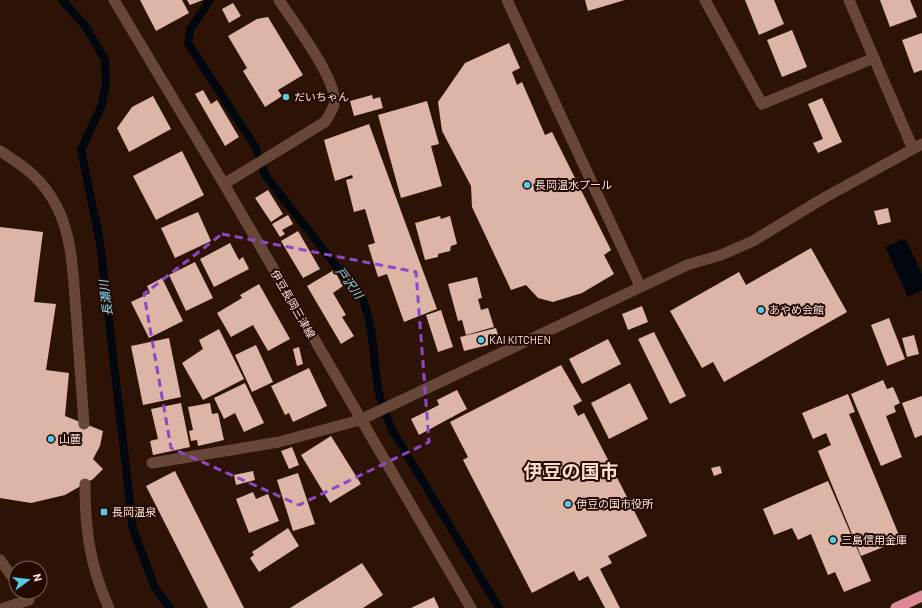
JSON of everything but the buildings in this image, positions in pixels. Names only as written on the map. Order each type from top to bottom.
[{"type":"highway","points":[[896,608],[922,596]]},
{"type":"street","name":"伊豆長岡三津線","points":[[114,0],[224,184],[360,420],[471,608]]},
{"type":"street","points":[[224,184],[325,122],[334,105],[333,89],[325,72],[279,0]]},
{"type":"street","points":[[507,0],[640,286]]},
{"type":"street","points":[[705,0],[762,104],[874,58]]},
{"type":"street","points":[[152,463],[279,442],[360,420],[640,286],[687,265],[721,255],[753,241],[822,198],[917,147],[874,58],[849,0]]},
{"type":"street","points":[[0,151],[31,171],[53,200],[63,220],[68,241],[74,290],[84,424]]},
{"type":"street","points":[[84,484],[85,510],[93,567],[99,586],[109,608]]},
{"type":"street","points":[[0,560],[8,571]]},
{"type":"street","points":[[4,608],[29,600]]},
{"type":"highlighted area","points":[[222,234],[416,272],[429,442],[299,505],[171,448],[144,294]]},
{"type":"shaded area","points":[[905,238],[922,274],[922,290],[908,297],[885,247]]},
{"type":"waterway","name":"長瀬川","points":[[62,0],[86,27],[105,60],[106,85],[101,107],[81,150],[100,242],[133,529],[155,588],[170,608]]},
{"type":"waterway","name":"戸沢川","points":[[210,0],[190,30],[188,43],[256,148],[265,175],[363,300],[370,324],[380,398],[392,430],[499,608]]},
{"type":"place","name":"だいちゃん","points":[[286,97]]},
{"type":"place","name":"長岡温水プール","points":[[527,185]]},
{"type":"place","name":"あやめ会館","points":[[761,310]]},
{"type":"place","name":"KAI KITCHEN","points":[[481,340]]},
{"type":"place","name":"山麓","points":[[51,439]]},
{"type":"place","name":"伊豆の国市役所","points":[[568,504]]},
{"type":"place","name":"長岡温泉","points":[[104,512]]},
{"type":"place","name":"三島信用金庫","points":[[833,540]]},
{"type":"district","name":"伊豆の国市","points":[[571,471]]}]
